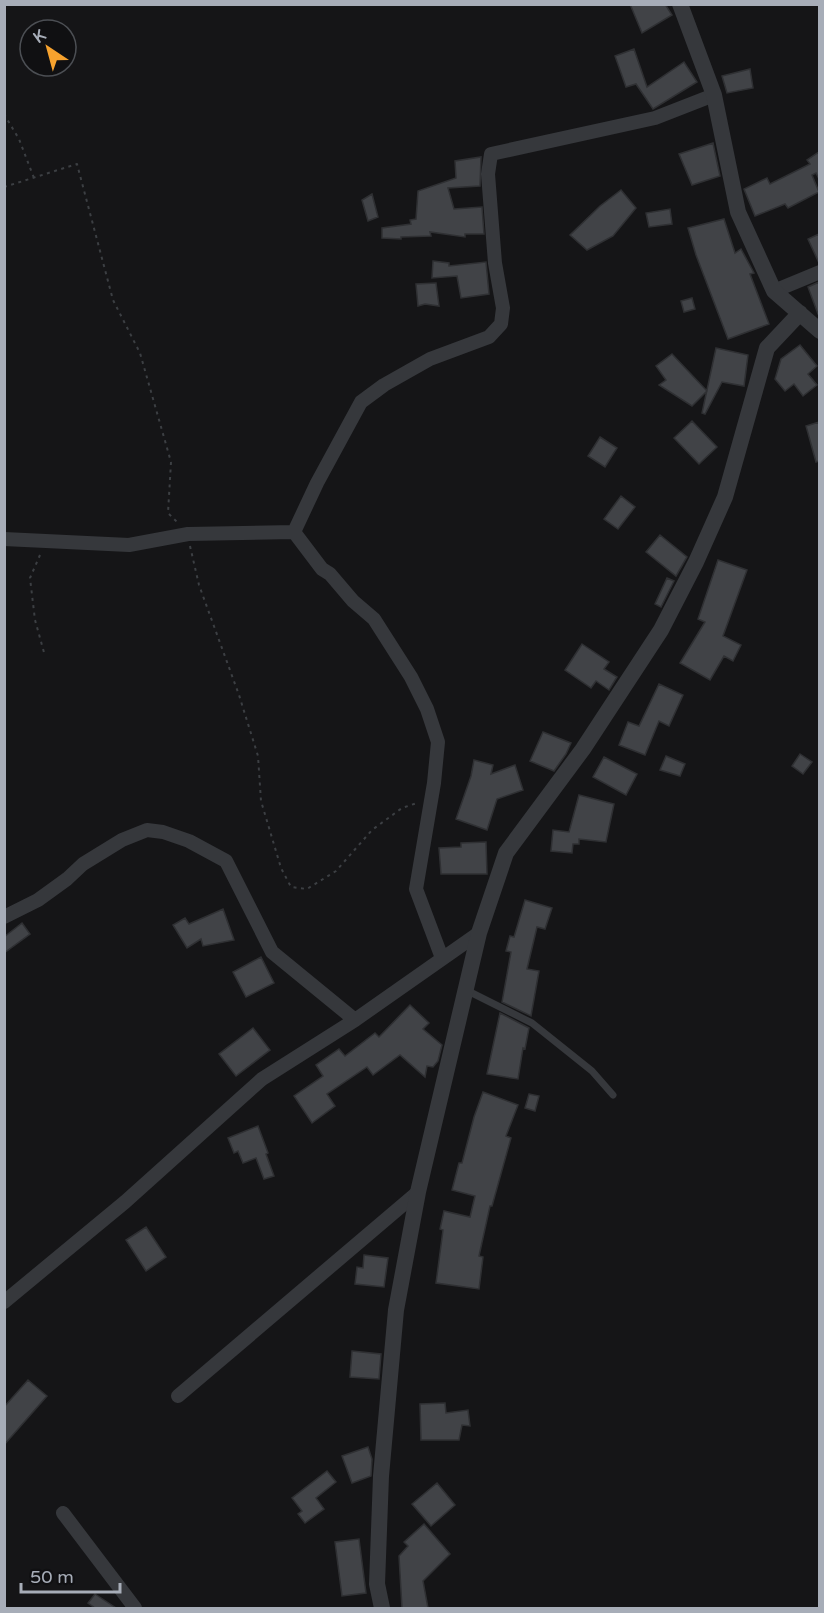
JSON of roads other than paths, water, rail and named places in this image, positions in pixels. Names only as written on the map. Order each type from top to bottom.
[{"type":"street","points":[[680,4],[714,95],[738,212],[774,291],[819,331]]},
{"type":"street","points":[[294,532],[317,483],[361,402],[384,385],[430,359],[489,337],[501,324],[503,308],[495,263],[488,174],[491,154],[655,118],[714,95]]},
{"type":"street","points":[[774,291],[819,272]]},
{"type":"street","points":[[382,1608],[377,1584],[381,1476],[396,1310],[418,1192],[479,933],[506,853],[583,749],[661,630],[696,562],[725,497],[767,348],[800,313]]},
{"type":"street","points":[[4,539],[129,545],[188,534],[294,532]]},
{"type":"street","points":[[294,532],[322,569],[330,574],[353,601],[374,619],[411,677],[427,709],[438,742],[416,889],[442,958]]},
{"type":"street","points":[[4,916],[38,900],[83,864],[122,840],[147,830],[163,832],[189,841],[226,861],[272,952],[356,1020]]},
{"type":"street","points":[[4,1302],[125,1202],[262,1079],[356,1020],[479,933]]},
{"type":"street","points":[[178,1396],[418,1192]]},
{"type":"street","points":[[63,1513],[135,1608]]},
{"type":"lane","points":[[466,990],[532,1023],[592,1071],[613,1095]]}]
